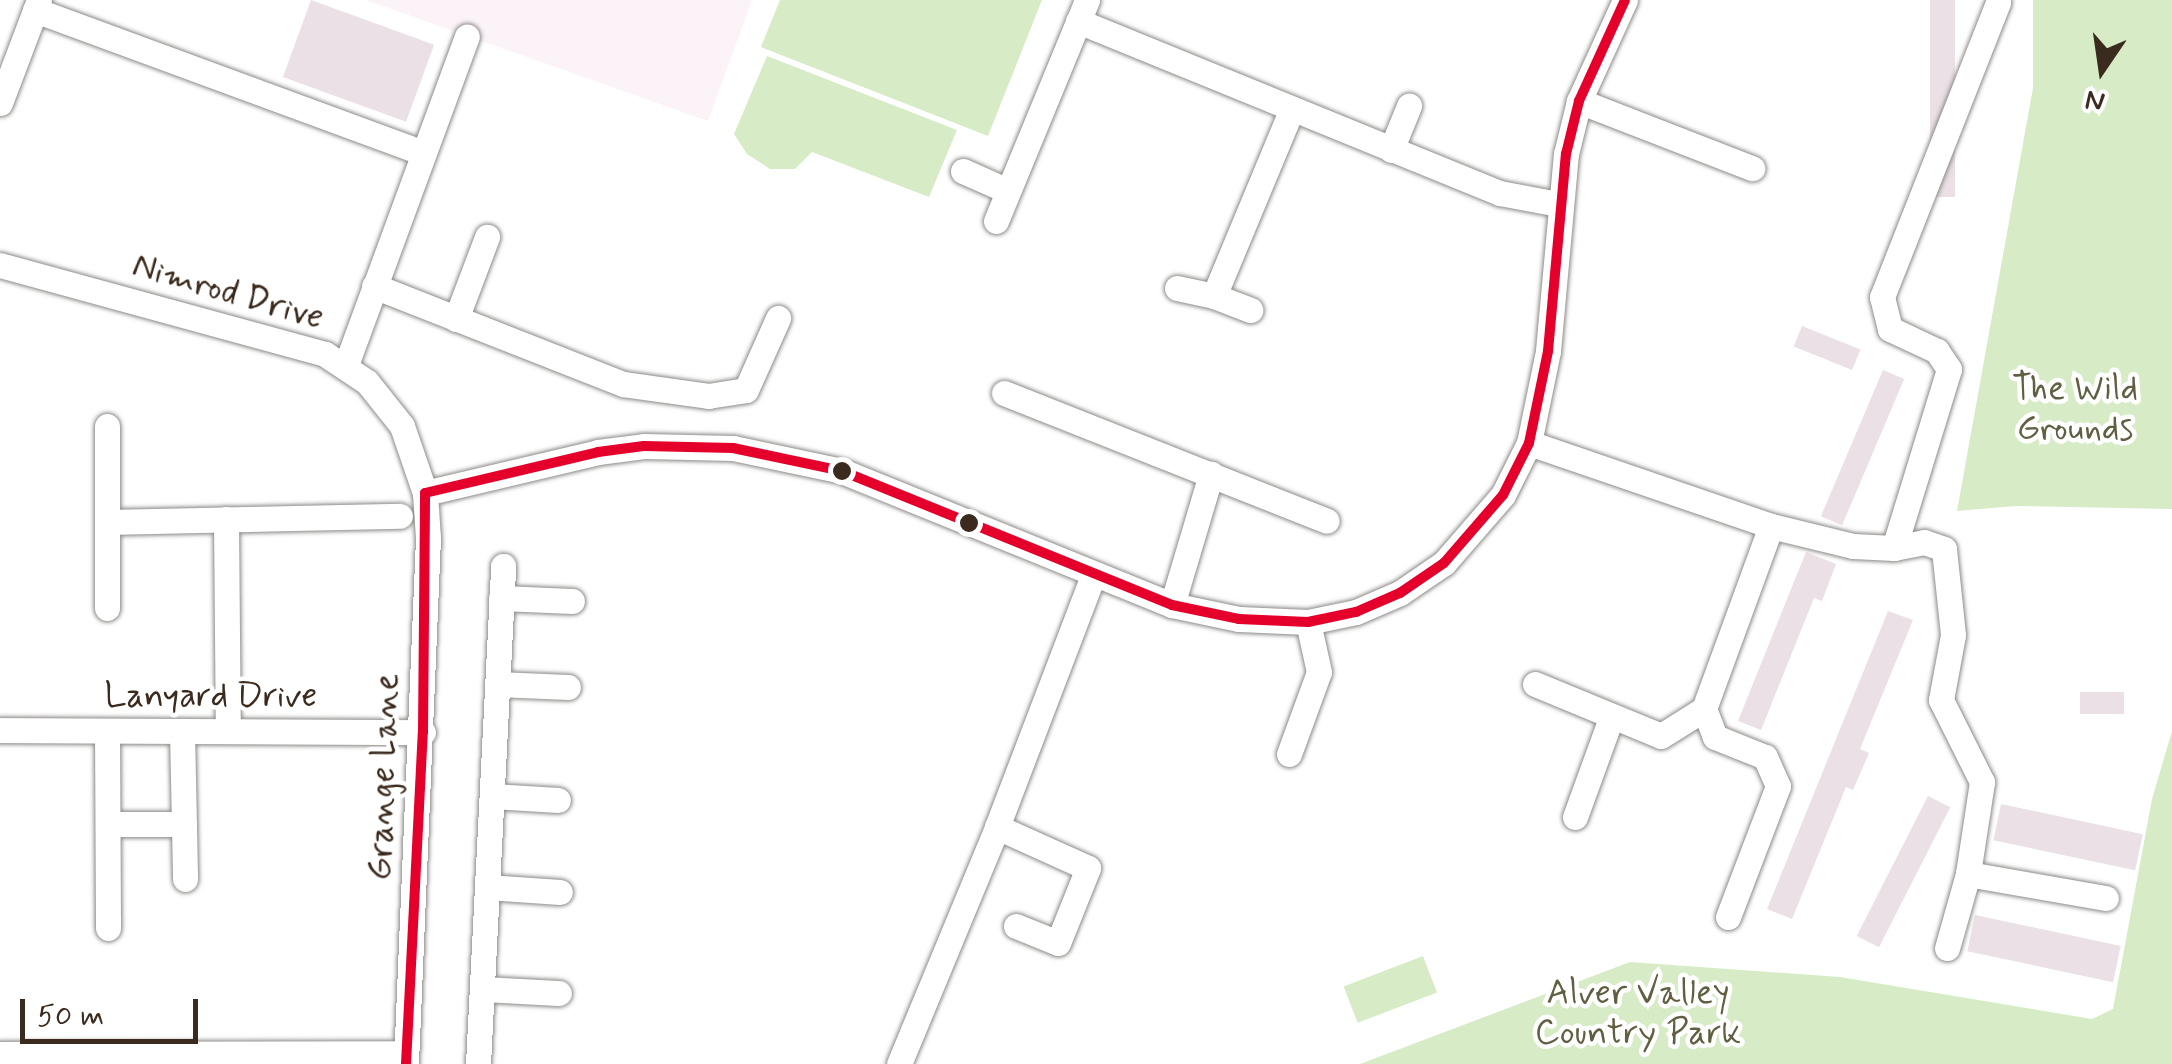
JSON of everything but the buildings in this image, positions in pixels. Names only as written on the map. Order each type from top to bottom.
[{"type":"street","points":[[425,493],[598,452],[644,446],[733,448],[842,471],[1093,576],[1172,604],[1240,619],[1308,622],[1356,612],[1400,592],[1444,563],[1504,494],[1529,443],[1548,351],[1558,204],[1579,101],[1625,0]]},
{"type":"street","points":[[1894,548],[1948,369],[1937,351],[1890,329],[1882,297],[1998,2]]},
{"type":"street","points":[[0,103],[37,5],[424,153]]},
{"type":"street","points":[[996,221],[1082,11],[1291,111],[1500,193],[1558,204]]},
{"type":"street","points":[[346,364],[467,37]]},
{"type":"street","points":[[1579,101],[1752,168]]},
{"type":"street","points":[[1391,150],[1409,106]]},
{"type":"street","points":[[1214,296],[1291,111]]},
{"type":"street","points":[[964,172],[1008,190]]},
{"type":"street","points":[[456,319],[487,237]]},
{"type":"street","name":"Nimrod Drive","points":[[0,265],[306,349],[346,364],[402,426],[425,493]]},
{"type":"street","points":[[374,286],[623,384],[708,396],[746,390],[778,318]]},
{"type":"street","points":[[1178,288],[1250,310]]},
{"type":"street","points":[[1004,393],[1327,520]]},
{"type":"street","points":[[107,426],[107,608]]},
{"type":"street","points":[[1529,443],[1770,526],[1853,546],[1894,548],[1924,542],[1944,549],[1952,635],[1941,700],[1982,782],[1968,874],[1947,948]]},
{"type":"street","points":[[1172,604],[1211,474]]},
{"type":"street","name":"Grange Lane","points":[[406,1058],[423,732],[425,493]]},
{"type":"street","points":[[107,522],[400,516]]},
{"type":"street","points":[[226,520],[228,731]]},
{"type":"street","points":[[1535,684],[1662,736],[1704,709],[1770,526]]},
{"type":"street","points":[[478,1064],[502,566]]},
{"type":"street","points":[[899,1064],[997,827],[1093,576]]},
{"type":"street","points":[[501,598],[572,602]]},
{"type":"street","points":[[1290,754],[1319,672],[1308,622]]},
{"type":"street","points":[[497,684],[568,687]]},
{"type":"street","points":[[1704,709],[1715,737],[1765,757],[1778,786],[1728,917]]},
{"type":"street","points":[[1576,817],[1611,718]]},
{"type":"street","name":"Lanyard Drive","points":[[0,730],[423,732]]},
{"type":"street","points":[[108,731],[108,928]]},
{"type":"street","points":[[182,731],[185,879]]},
{"type":"street","points":[[492,796],[558,800]]},
{"type":"street","points":[[108,824],[184,824]]},
{"type":"street","points":[[997,827],[1088,868],[1058,944],[1016,926]]},
{"type":"street","points":[[1968,874],[2106,898]]},
{"type":"street","points":[[487,888],[560,892]]},
{"type":"street","points":[[482,988],[559,993]]},
{"type":"street","points":[[0,1054],[406,1058]]},
{"type":"shaded area","points":[[366,0],[752,0],[708,121]]},
{"type":"green space","points":[[780,0],[1042,0],[988,136],[761,47]]},
{"type":"green space","name":"The Wild Grounds","points":[[2033,0],[2172,0],[2172,509],[2015,506],[1957,511],[2033,88]]},
{"type":"green space","points":[[767,56],[957,130],[929,197],[812,152],[795,169],[770,169],[747,154],[734,134]]},
{"type":"green space","name":"Alver Valley Country Park","points":[[2172,731],[2172,1064],[1360,1064],[1630,962],[1840,977],[2092,1019],[2113,1009],[2152,799]]},
{"type":"green space","points":[[1423,956],[1437,992],[1358,1023],[1344,986]]},
{"type":"transit line","points":[[406,1064],[423,732],[425,493],[598,452],[644,446],[733,448],[842,471],[1172,605],[1239,619],[1308,622],[1356,612],[1400,593],[1444,563],[1503,495],[1529,443],[1548,351],[1566,154],[1579,101],[1625,0]]}]
